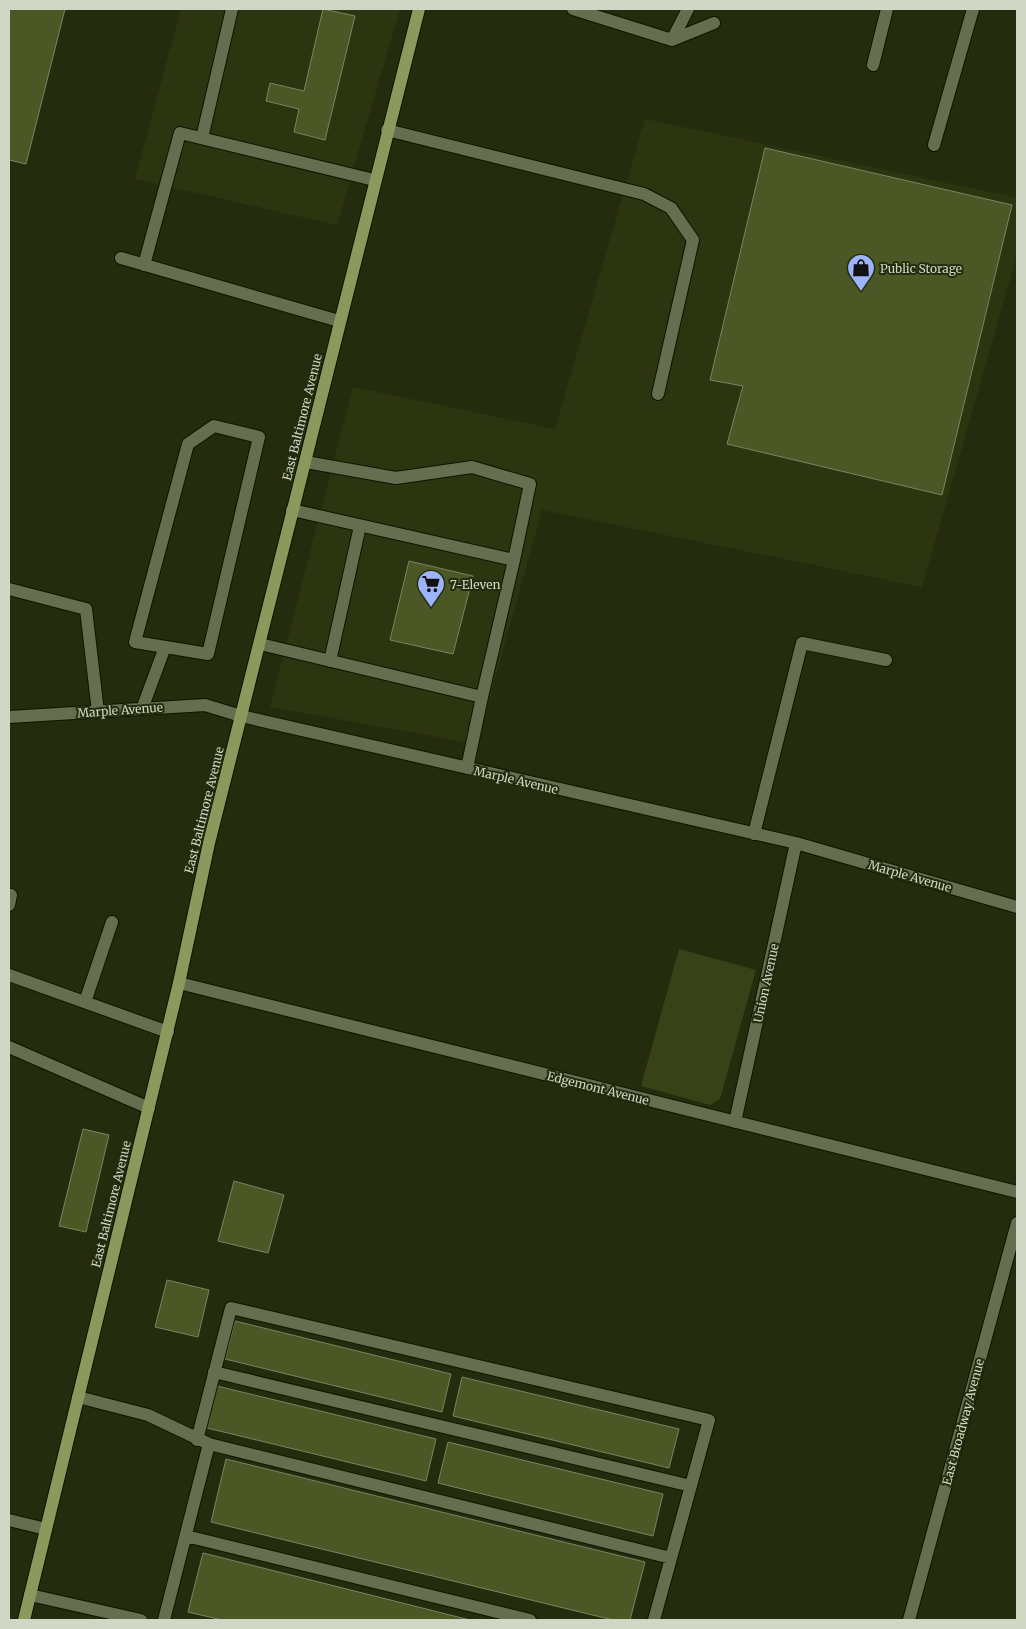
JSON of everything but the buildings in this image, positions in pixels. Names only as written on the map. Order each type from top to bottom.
[{"type":"main road","name":"East Baltimore Avenue","points":[[24,1620],[180,983],[209,843],[292,510],[306,462],[374,180],[419,9]]},
{"type":"street","points":[[202,138],[232,9]]},
{"type":"street","points":[[573,9],[672,40],[714,23]]},
{"type":"street","points":[[672,40],[688,9]]},
{"type":"street","points":[[873,65],[888,9]]},
{"type":"street","points":[[934,145],[973,9]]},
{"type":"street","points":[[387,130],[644,194],[671,208],[693,240],[658,394]]},
{"type":"street","points":[[144,265],[180,133],[374,180]]},
{"type":"street","points":[[121,258],[339,321]]},
{"type":"street","points":[[214,426],[259,437],[208,654],[165,647],[134,642],[188,444],[214,426]]},
{"type":"street","points":[[306,462],[396,478],[472,467],[530,484],[467,768]]},
{"type":"street","points":[[292,510],[514,560]]},
{"type":"street","points":[[330,661],[360,526]]},
{"type":"street","points":[[9,589],[86,609],[98,712]]},
{"type":"street","points":[[754,834],[802,643],[886,660]]},
{"type":"street","points":[[260,644],[482,697]]},
{"type":"street","points":[[142,709],[165,647]]},
{"type":"street","name":"Marple Avenue","points":[[9,717],[205,705],[241,716],[796,843],[1017,907]]},
{"type":"street","name":"Union Avenue","points":[[735,1122],[796,843]]},
{"type":"street","points":[[85,1002],[112,922]]},
{"type":"street","points":[[9,974],[168,1032]]},
{"type":"street","name":"Edgemont Avenue","points":[[180,983],[1017,1192]]},
{"type":"street","points":[[9,1047],[149,1108]]},
{"type":"street","name":"East Broadway Avenue","points":[[909,1620],[1017,1223]]},
{"type":"street","points":[[164,1620],[186,1536],[214,1372],[231,1308],[709,1420],[654,1620]]},
{"type":"street","points":[[214,1372],[691,1486]]},
{"type":"street","points":[[78,1397],[148,1415],[203,1442],[671,1558]]},
{"type":"street","points":[[9,1520],[46,1529]]},
{"type":"street","points":[[186,1536],[530,1620]]},
{"type":"street","points":[[30,1595],[141,1620]]},
{"type":"shaded area","points":[[181,9],[400,9],[337,225],[135,179]]},
{"type":"shaded area","points":[[645,119],[1017,198],[1017,255],[922,587],[542,510],[477,744],[270,707],[353,387],[555,429]]},
{"type":"shaded area","points":[[679,949],[756,970],[720,1099],[710,1105],[641,1086]]},
{"type":"place","name":"Public Storage","points":[[861,292]]},
{"type":"place","name":"7-Eleven","points":[[431,608]]}]
